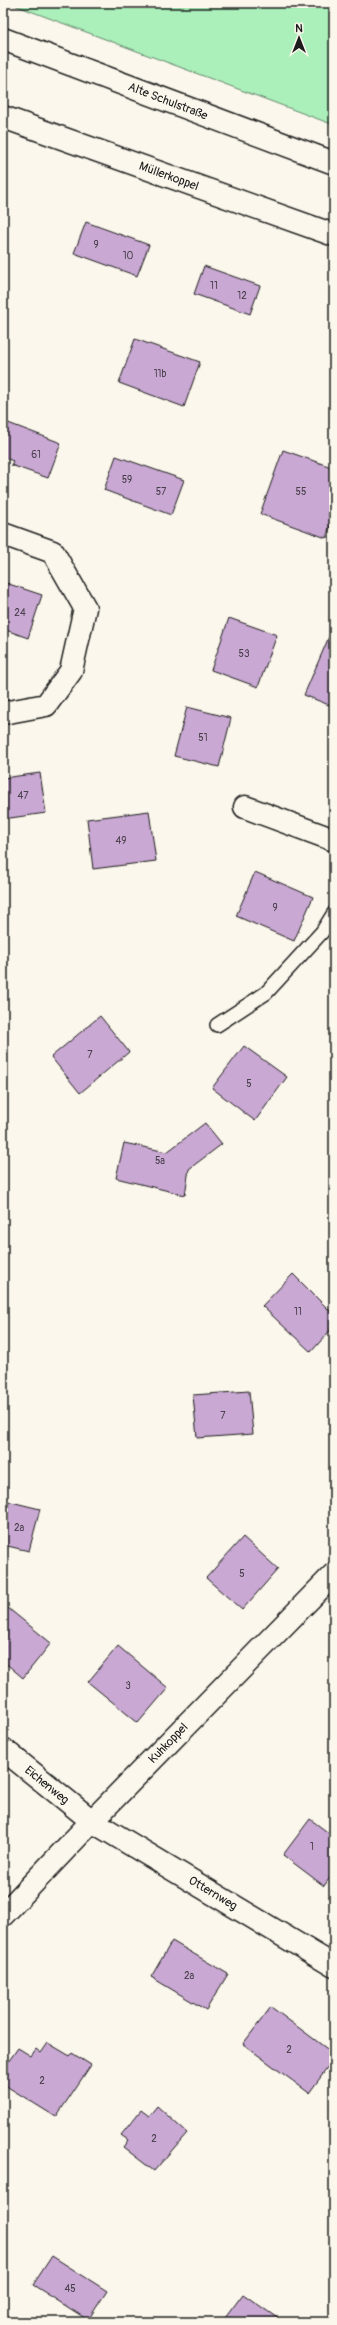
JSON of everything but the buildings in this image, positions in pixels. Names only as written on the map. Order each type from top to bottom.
[{"type":"street","name":"Alte Schulstraße","points":[[3,39],[334,163]]},
{"type":"street","name":"Müllerkoppel","points":[[3,117],[334,235]]},
{"type":"street","points":[[3,534],[53,552],[85,608],[71,671],[46,705],[3,713]]},
{"type":"street","points":[[245,807],[334,840]]},
{"type":"street","name":"Kuhkoppel","points":[[3,1915],[92,1821],[334,1574]]},
{"type":"street","name":"Eichenweg","points":[[3,1749],[92,1821]]},
{"type":"street","name":"Otternweg","points":[[92,1821],[334,1966]]},
{"type":"lane","points":[[217,1025],[266,993],[322,932],[334,913]]},
{"type":"green space","points":[[9,3],[334,3],[334,125]]}]
